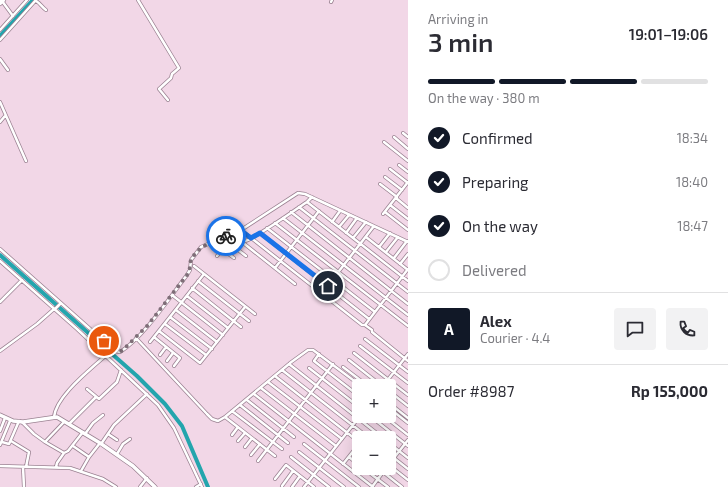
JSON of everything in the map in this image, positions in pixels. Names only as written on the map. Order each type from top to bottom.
[{"type":"main road","points":[[2,417],[10,421],[54,417],[64,421],[138,469],[155,487]]},
{"type":"street","points":[[0,30],[27,0]]},
{"type":"street","points":[[0,40],[36,0],[46,10]]},
{"type":"street","points":[[138,0],[178,68],[172,74],[171,78],[159,89],[168,100]]},
{"type":"street","points":[[2,1],[15,23]]},
{"type":"street","points":[[0,59],[8,70]]},
{"type":"street","points":[[0,102],[26,161]]},
{"type":"street","points":[[0,122],[5,116]]},
{"type":"street","points":[[403,133],[408,137]]},
{"type":"street","points":[[394,137],[408,148]]},
{"type":"street","points":[[384,142],[408,161]]},
{"type":"street","points":[[399,165],[408,172]]},
{"type":"street","points":[[390,169],[408,183],[384,213],[408,230]]},
{"type":"street","points":[[385,176],[402,190]]},
{"type":"street","points":[[380,184],[408,208]]},
{"type":"street","points":[[0,249],[60,304],[115,351],[120,352],[136,338],[172,295],[189,272],[191,260],[201,247],[240,230],[298,193],[301,192],[408,241],[394,258]]},
{"type":"street","points":[[217,256],[223,250],[260,233],[284,218],[312,197]]},
{"type":"street","points":[[307,202],[408,281]]},
{"type":"street","points":[[390,205],[408,219]]},
{"type":"street","points":[[299,207],[408,292]]},
{"type":"street","points":[[332,222],[340,211]]},
{"type":"street","points":[[291,212],[408,304]]},
{"type":"street","points":[[275,268],[319,212]]},
{"type":"street","points":[[339,227],[349,215]]},
{"type":"street","points":[[284,218],[408,315]]},
{"type":"street","points":[[346,233],[357,218]]},
{"type":"street","points":[[353,238],[366,222]]},
{"type":"street","points":[[275,223],[408,326]]},
{"type":"street","points":[[322,293],[374,226]]},
{"type":"street","points":[[267,228],[375,312]]},
{"type":"street","points":[[240,230],[362,325],[365,325],[372,330],[372,332],[408,361]]},
{"type":"street","points":[[260,233],[369,319]]},
{"type":"street","points":[[379,247],[390,233]]},
{"type":"street","points":[[365,325],[408,269],[366,237]]},
{"type":"street","points":[[386,252],[398,237]]},
{"type":"street","points":[[242,242],[295,284]]},
{"type":"street","points":[[233,246],[246,256]]},
{"type":"street","points":[[223,250],[234,258]]},
{"type":"street","points":[[400,264],[408,254]]},
{"type":"street","points":[[0,261],[122,370],[162,410],[171,422],[201,486],[196,487]]},
{"type":"street","points":[[194,266],[255,314]]},
{"type":"street","points":[[150,342],[204,274]]},
{"type":"street","points":[[0,302],[22,280]]},
{"type":"street","points":[[198,281],[249,321]]},
{"type":"street","points":[[192,288],[241,327]]},
{"type":"street","points":[[172,295],[223,335]]},
{"type":"street","points":[[187,296],[228,328]]},
{"type":"street","points":[[0,351],[37,324],[60,304]]},
{"type":"street","points":[[159,331],[200,363],[245,307]]},
{"type":"street","points":[[176,310],[217,342]]},
{"type":"street","points":[[170,317],[212,349]]},
{"type":"street","points":[[165,324],[206,356]]},
{"type":"street","points":[[154,337],[180,358],[174,366]]},
{"type":"street","points":[[136,338],[207,414],[216,420],[225,417],[308,350],[313,350],[352,379]]},
{"type":"street","points":[[365,339],[408,372]]},
{"type":"street","points":[[360,346],[408,384]]},
{"type":"street","points":[[160,355],[166,347]]},
{"type":"street","points":[[167,361],[173,353]]},
{"type":"street","points":[[354,353],[388,379],[408,354]]},
{"type":"street","points":[[319,354],[314,361],[352,391]]},
{"type":"street","points":[[54,417],[56,407],[64,396],[105,356]]},
{"type":"street","points":[[349,360],[374,379]]},
{"type":"street","points":[[289,364],[352,412]]},
{"type":"street","points":[[258,461],[333,364]]},
{"type":"street","points":[[343,367],[359,379]]},
{"type":"street","points":[[309,368],[352,402]]},
{"type":"street","points":[[87,389],[99,399],[120,377],[122,370]]},
{"type":"street","points":[[282,370],[360,431]]},
{"type":"street","points":[[275,376],[352,437]]},
{"type":"street","points":[[268,382],[342,439]]},
{"type":"street","points":[[396,385],[408,395]]},
{"type":"street","points":[[261,388],[336,446]]},
{"type":"street","points":[[81,471],[89,457],[114,425],[147,394]]},
{"type":"street","points":[[254,394],[372,487],[381,475]]},
{"type":"street","points":[[69,424],[96,397]]},
{"type":"street","points":[[396,397],[408,406]]},
{"type":"street","points":[[247,400],[294,437]]},
{"type":"street","points":[[240,405],[288,443]]},
{"type":"street","points":[[396,409],[408,418]]},
{"type":"street","points":[[232,411],[282,449]]},
{"type":"street","points":[[56,467],[64,453],[103,414]]},
{"type":"street","points":[[396,414],[408,423]]},
{"type":"street","points":[[0,431],[2,417]]},
{"type":"street","points":[[225,417],[275,456]]},
{"type":"street","points":[[0,445],[10,421]]},
{"type":"street","points":[[2,442],[8,445],[21,421],[34,434],[64,453]]},
{"type":"street","points":[[45,442],[64,421]]},
{"type":"street","points":[[366,423],[375,431]]},
{"type":"street","points":[[379,423],[407,445]]},
{"type":"street","points":[[393,423],[408,435]]},
{"type":"street","points":[[304,487],[352,425]]},
{"type":"street","points":[[232,435],[238,427]]},
{"type":"street","points":[[238,442],[245,433]]},
{"type":"street","points":[[108,434],[117,440]]},
{"type":"street","points":[[245,448],[252,438]]},
{"type":"street","points":[[117,454],[123,444],[130,439]]},
{"type":"street","points":[[396,455],[407,445],[408,440]]},
{"type":"street","points":[[10,441],[29,452],[25,467],[24,487]]},
{"type":"street","points":[[251,455],[260,444]]},
{"type":"street","points":[[304,444],[359,487]]},
{"type":"street","points":[[72,446],[89,457]]},
{"type":"street","points":[[396,449],[408,458]]},
{"type":"street","points":[[299,452],[344,487]]},
{"type":"street","points":[[343,464],[352,452]]},
{"type":"street","points":[[291,457],[329,487]]},
{"type":"street","points":[[396,460],[408,469]]},
{"type":"street","points":[[275,479],[286,465],[314,487]]},
{"type":"street","points":[[0,466],[70,468],[104,479],[116,487]]},
{"type":"street","points":[[282,486],[293,471]]},
{"type":"street","points":[[396,471],[408,480]]},
{"type":"street","points":[[373,475],[388,487]]},
{"type":"street","points":[[387,475],[402,487]]},
{"type":"street","points":[[292,487],[300,476]]},
{"type":"street","points":[[140,487],[147,478]]},
{"type":"waterway","points":[[0,36],[33,0]]},
{"type":"waterway","points":[[0,255],[137,376],[165,404],[182,426],[208,487]]},
{"type":"way so far","points":[[104,341],[115,351],[120,352],[123,350],[148,325],[187,275],[190,270],[192,257],[198,250],[201,247],[226,236]]},
{"type":"route","points":[[226,236],[240,230],[251,238],[260,233],[328,286]]}]
